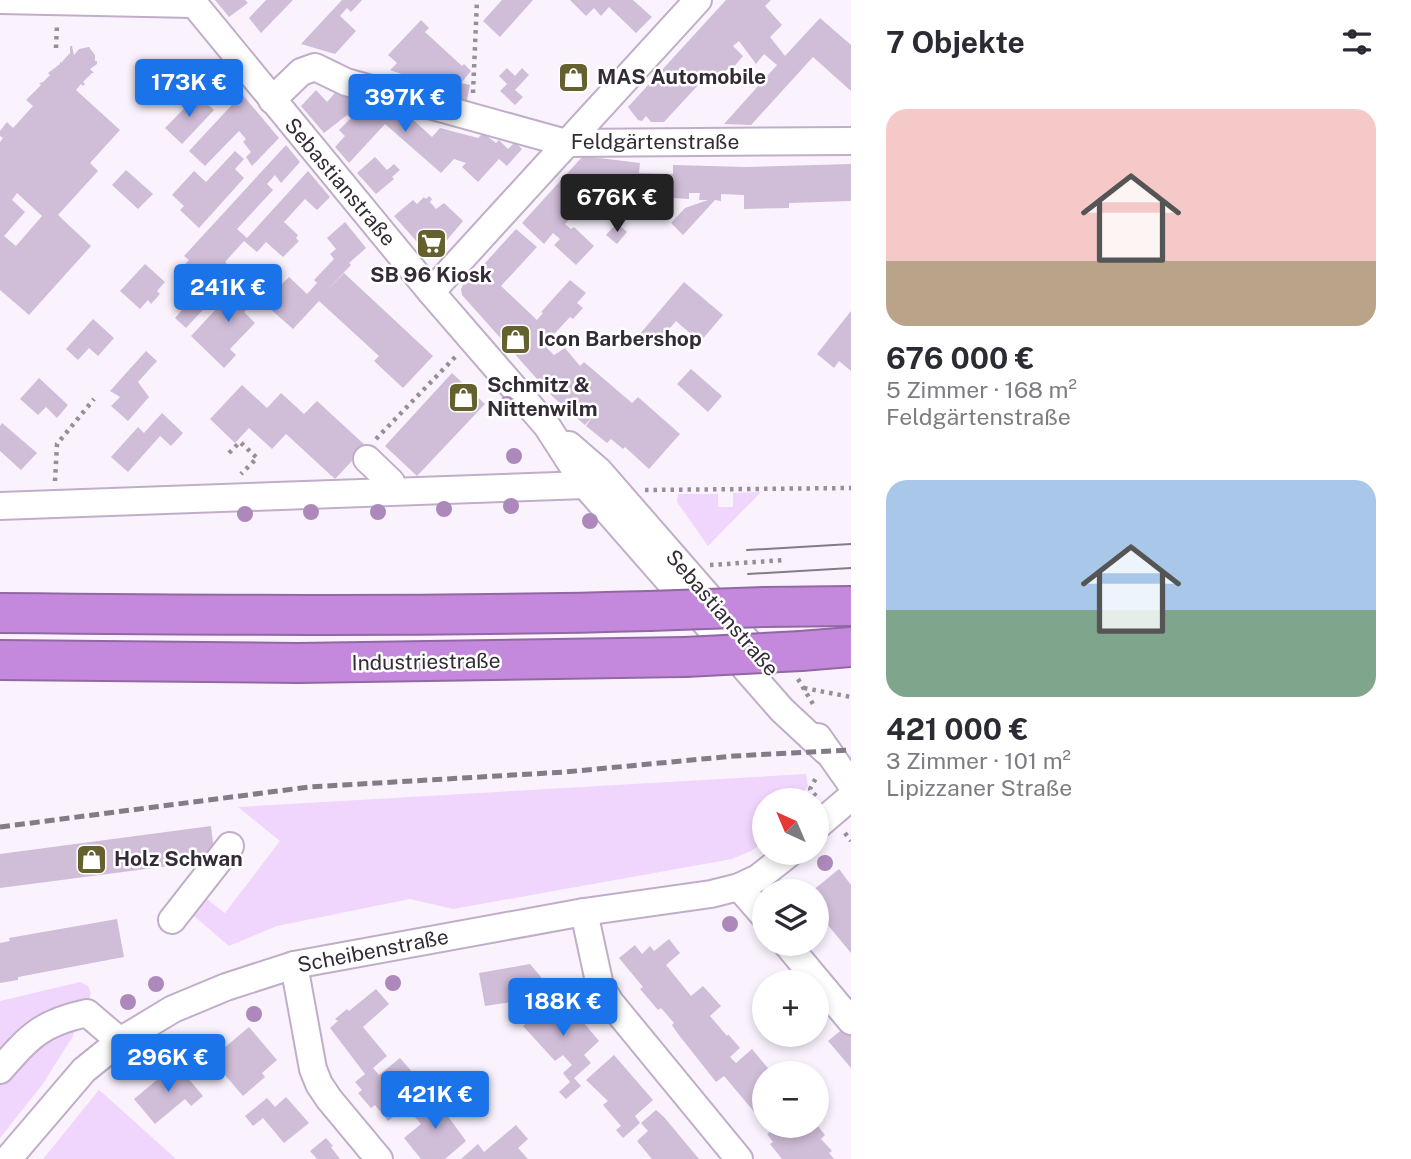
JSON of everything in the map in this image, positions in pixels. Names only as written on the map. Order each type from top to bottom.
[{"type":"highway","points":[[0,613],[510,615],[851,606]]},
{"type":"highway","name":"Industriestraße","points":[[0,660],[312,663],[685,657],[802,670],[851,647]]},
{"type":"street","points":[[0,0],[192,2]]},
{"type":"street","points":[[431,292],[698,0]]},
{"type":"street","name":"Sebastianstraße","points":[[192,2],[431,292],[547,426],[599,471],[745,636],[794,699],[826,751],[851,784]]},
{"type":"street","name":"Feldgärtenstraße","points":[[272,100],[301,72],[315,67],[346,82],[566,143],[851,141]]},
{"type":"street","name":"Sebastianstraße","points":[[547,426],[585,485],[782,710],[826,751]]},
{"type":"street","points":[[369,451],[391,482],[393,492]]},
{"type":"street","points":[[0,506],[585,485]]},
{"type":"street","points":[[830,815],[851,797]]},
{"type":"street","points":[[173,920],[230,846]]},
{"type":"street","name":"Scheibenstraße","points":[[8,1159],[84,1070],[120,1041],[173,1009],[226,987],[293,965],[584,912],[711,894],[739,887],[758,878],[774,865]]},
{"type":"street","points":[[739,887],[752,902]]},
{"type":"street","points":[[584,912],[600,986],[736,1158]]},
{"type":"street","points":[[797,956],[851,1021]]},
{"type":"street","points":[[293,965],[313,1069],[319,1084],[379,1159]]},
{"type":"street","points":[[0,1070],[28,1039],[44,1026],[64,1018],[87,1013],[120,1041]]},
{"type":"path","points":[[471,118],[477,0]]},
{"type":"path","points":[[369,451],[472,340]]},
{"type":"path","points":[[55,503],[57,444],[93,399]]},
{"type":"path","points":[[219,498],[257,458],[240,442],[229,453]]},
{"type":"path","points":[[632,490],[851,488]]},
{"type":"path","points":[[705,565],[786,560]]},
{"type":"path","points":[[802,670],[851,697]]},
{"type":"path","points":[[811,788],[817,776]]},
{"type":"shaded area","points":[[761,492],[708,546],[677,502],[678,494],[718,494],[718,507],[733,507],[733,493]]},
{"type":"shaded area","points":[[806,774],[808,786],[752,788],[752,850],[732,859],[453,909],[410,899],[277,926],[229,946],[194,916],[207,899],[225,913],[280,841],[238,807]]},
{"type":"shaded area","points":[[80,982],[88,986],[91,993],[89,1000],[0,1061],[0,1001]]},
{"type":"shaded area","points":[[75,1028],[73,1036],[42,1085],[0,1138],[0,1078],[25,1048]]},
{"type":"shaded area","points":[[99,1090],[106,1096],[176,1159],[43,1159]]},
{"type":"building","points":[[215,0],[245,0],[248,3],[229,17]]},
{"type":"building","points":[[266,0],[293,0],[261,33],[249,18]]},
{"type":"building","points":[[342,0],[362,0],[351,12],[347,8],[340,16],[356,31],[335,54],[301,44]]},
{"type":"building","points":[[502,0],[533,0],[500,37],[483,21]]},
{"type":"building","points":[[570,0],[633,0],[652,17],[636,33],[609,7],[601,16],[594,8],[586,16]]},
{"type":"building","points":[[726,0],[771,0],[765,6],[782,25],[770,37],[785,56],[820,18],[851,45],[851,91],[813,57],[751,125],[724,124],[777,65],[764,54],[756,64],[739,41],[733,46],[743,56],[732,69],[730,66],[724,73],[716,74],[712,70],[664,122],[651,122],[646,116],[642,121],[638,120],[628,107]]},
{"type":"building","points":[[421,20],[429,28],[425,32],[471,71],[454,91],[446,83],[443,86],[422,80],[423,77],[413,74],[410,77],[390,70],[397,63],[388,55]]},
{"type":"building","points":[[70,46],[74,55],[79,49],[89,47],[95,55],[97,64],[90,69],[94,73],[76,90],[120,130],[90,163],[98,171],[58,215],[91,246],[29,315],[0,290],[0,142],[3,138],[0,131],[7,122],[13,128],[33,106],[26,100],[41,85],[39,83],[50,75],[48,73],[70,53]],"holes":[[[17,193],[42,216],[16,246],[4,236],[25,212],[12,200]]]},
{"type":"building","points":[[507,68],[515,76],[522,68],[529,75],[515,90],[523,97],[515,105],[500,91],[507,84],[499,76]]},
{"type":"building","points":[[461,83],[470,85],[466,105],[457,103]]},
{"type":"building","points":[[340,87],[364,96],[354,106],[361,113],[366,108],[369,111],[379,100],[400,108],[432,137],[440,128],[478,138],[483,133],[496,143],[499,140],[508,149],[515,142],[522,149],[507,166],[499,159],[478,182],[462,167],[466,163],[454,159],[441,173],[385,124],[349,163],[335,147],[345,136],[339,130],[351,118],[347,115],[324,133],[301,106],[316,90],[327,102]]},
{"type":"building","points":[[242,94],[279,138],[252,166],[246,157],[251,152],[243,142],[246,139],[239,131],[205,166],[189,151]]},
{"type":"building","points":[[197,95],[214,110],[182,144],[165,128]]},
{"type":"building","points":[[286,145],[300,162],[281,183],[275,175],[267,184],[273,190],[237,229],[247,238],[308,171],[330,197],[317,210],[305,199],[284,222],[298,235],[296,238],[299,241],[283,257],[266,242],[257,252],[244,241],[225,262],[237,273],[186,328],[175,318],[202,287],[181,268],[189,260],[184,256]]},
{"type":"building","points":[[235,151],[244,159],[235,169],[244,178],[199,228],[180,210],[184,206],[172,195],[194,171],[206,182]]},
{"type":"building","points":[[583,156],[640,163],[639,173],[673,174],[673,165],[746,167],[851,164],[851,201],[789,203],[789,208],[744,209],[744,195],[721,194],[721,201],[715,200],[683,235],[671,223],[685,208],[708,200],[699,200],[700,193],[689,193],[689,199],[672,198],[672,194],[614,194],[604,184],[565,224],[571,229],[574,227],[594,246],[576,265],[554,245],[560,239],[553,233],[544,244],[522,223]]},
{"type":"building","points":[[375,157],[387,170],[394,164],[400,170],[392,177],[394,179],[376,194],[357,173]]},
{"type":"building","points":[[126,170],[153,194],[138,209],[112,185]]},
{"type":"building","points":[[429,196],[436,209],[444,203],[463,221],[437,252],[426,252],[394,216],[413,200],[417,204]]},
{"type":"building","points":[[345,222],[366,248],[349,263],[351,265],[326,291],[344,273],[433,356],[403,388],[374,361],[379,356],[319,301],[293,329],[268,307],[277,297],[273,293],[289,277],[307,294],[317,283],[314,280],[334,259],[330,254],[336,249],[327,238]]},
{"type":"building","points":[[617,223],[627,232],[617,244],[606,235]]},
{"type":"building","points":[[516,229],[537,247],[501,286],[537,320],[570,280],[586,293],[577,303],[583,308],[573,319],[570,317],[544,345],[554,355],[565,348],[580,366],[584,362],[632,403],[638,397],[680,434],[649,469],[625,447],[623,449],[611,439],[607,443],[586,426],[592,417],[585,425],[553,397],[462,295],[464,283],[465,285]]},
{"type":"building","points":[[145,264],[165,282],[157,291],[160,294],[151,304],[148,300],[140,309],[120,291]]},
{"type":"building","points":[[244,279],[255,290],[259,286],[264,291],[244,312],[255,323],[230,349],[236,355],[224,368],[191,336]]},
{"type":"building","points":[[684,282],[723,315],[700,342],[676,321],[654,347],[639,335]]},
{"type":"building","points":[[851,311],[851,371],[839,361],[834,368],[817,354]]},
{"type":"building","points":[[93,319],[114,338],[98,356],[89,348],[78,360],[66,349]]},
{"type":"building","points":[[146,351],[157,361],[138,382],[149,397],[128,421],[111,406],[120,397],[110,391]]},
{"type":"building","points":[[691,369],[722,396],[708,412],[677,384]]},
{"type":"building","points":[[452,373],[485,404],[417,476],[385,446]]},
{"type":"building","points":[[39,378],[68,405],[57,418],[46,407],[38,415],[20,399]]},
{"type":"building","points":[[242,385],[267,408],[281,393],[304,414],[317,401],[366,446],[335,479],[286,434],[272,449],[249,428],[235,443],[210,419]]},
{"type":"building","points":[[162,413],[183,433],[171,446],[160,436],[128,472],[111,457],[138,427],[144,433]]},
{"type":"building","points":[[2,423],[37,453],[21,470],[0,451]]},
{"type":"building","points":[[211,826],[215,860],[0,888],[0,854]]},
{"type":"building","points":[[839,869],[851,885],[851,953],[829,926],[829,879],[827,879]]},
{"type":"building","points":[[117,919],[124,957],[18,977],[18,980],[0,983],[0,943],[10,941],[9,938]]},
{"type":"building","points":[[669,939],[680,953],[666,965],[691,996],[703,986],[721,1006],[710,1016],[740,1048],[730,1057],[736,1063],[752,1049],[762,1061],[752,1061],[752,1109],[724,1076],[716,1082],[678,1034],[672,1025],[674,1023],[661,1008],[658,1010],[640,989],[643,987],[619,958],[635,945],[642,954],[650,946],[654,951]]},
{"type":"building","points":[[530,964],[546,983],[526,1000],[485,1006],[479,973]]},
{"type":"building","points":[[376,989],[389,1004],[363,1027],[387,1056],[373,1068],[379,1075],[400,1058],[413,1073],[392,1091],[406,1107],[388,1121],[375,1105],[371,1108],[358,1093],[362,1090],[355,1082],[365,1074],[330,1028],[338,1021],[335,1019]]},
{"type":"building","points":[[559,993],[599,1041],[584,1055],[591,1063],[574,1078],[581,1086],[566,1099],[559,1092],[570,1082],[563,1073],[572,1065],[563,1055],[555,1061],[523,1026]]},
{"type":"building","points":[[249,1027],[277,1060],[262,1073],[265,1077],[243,1096],[211,1059]]},
{"type":"building","points":[[845,1027],[851,1034],[851,1068],[829,1042]]},
{"type":"building","points":[[614,1055],[653,1100],[635,1116],[640,1123],[623,1138],[616,1130],[621,1126],[603,1105],[608,1101],[586,1080]]},
{"type":"building","points":[[176,1064],[203,1096],[191,1106],[185,1099],[155,1124],[134,1099]]},
{"type":"building","points":[[445,1089],[453,1097],[441,1107],[466,1141],[445,1159],[421,1159],[404,1138],[421,1124],[414,1116]]},
{"type":"building","points":[[286,1097],[309,1123],[284,1143],[263,1118],[253,1126],[245,1116],[267,1098],[275,1107]]},
{"type":"building","points":[[656,1110],[699,1159],[652,1159],[637,1141],[648,1131],[641,1123]]},
{"type":"building","points":[[516,1125],[528,1139],[518,1148],[528,1159],[461,1159],[478,1144],[484,1152]]},
{"type":"building","points":[[326,1138],[340,1159],[317,1159],[310,1151]]},
{"type":"building","points":[[770,1138],[822,1138],[832,1151],[829,1153],[834,1159],[782,1159],[770,1144],[773,1142]]},
{"type":"tram line","points":[[747,550],[851,544]]},
{"type":"tram line","points":[[748,574],[851,568]]},
{"type":"railway","points":[[0,827],[309,787],[565,772],[734,756],[851,750]]},
{"type":"place","name":"MAS Automobile","points":[[574,77]]},
{"type":"place","name":"SB 96 Kiosk","points":[[431,243]]},
{"type":"place","name":"Icon Barbershop","points":[[515,339]]},
{"type":"place","name":"Schmitz & Nittenwilm","points":[[464,397]]},
{"type":"place","name":"Holz Schwan","points":[[91,859]]}]
